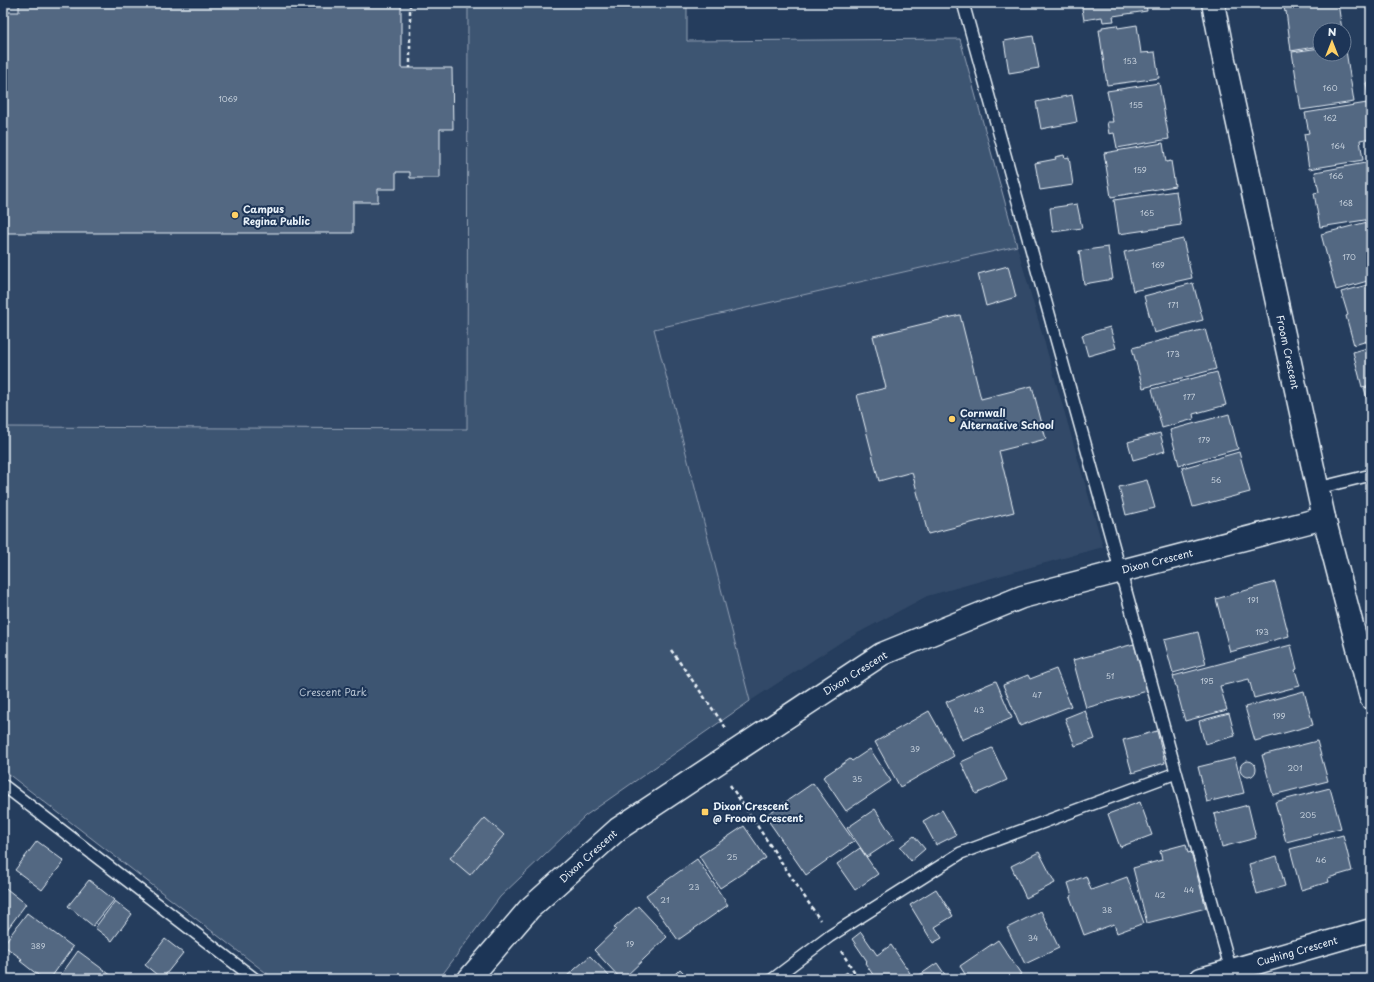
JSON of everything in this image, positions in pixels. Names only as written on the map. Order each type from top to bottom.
[{"type":"street","name":"Froom Crescent","points":[[1213,3],[1324,518],[1371,698]]},
{"type":"street","name":"Dixon Crescent","points":[[469,979],[529,910],[618,829],[882,654],[1022,597],[1119,570],[1324,518]]},
{"type":"street","name":"Cushing Crescent","points":[[1201,979],[1232,974],[1371,930]]},
{"type":"lane","points":[[963,3],[1232,974]]},
{"type":"lane","points":[[1318,488],[1371,474]]},
{"type":"lane","points":[[773,979],[830,936],[961,853],[1176,773]]},
{"type":"lane","points":[[3,785],[255,979]]},
{"type":"path","points":[[410,3],[410,68]]},
{"type":"path","points":[[671,650],[740,748]]},
{"type":"path","points":[[716,764],[859,979]]},
{"type":"shaded area","name":"Campus Regina Public","points":[[3,3],[468,3],[467,429],[3,427]]},
{"type":"shaded area","points":[[1017,246],[1103,547],[927,596],[841,642],[750,701],[654,329]]},
{"type":"green space","name":"Crescent Park","points":[[468,3],[687,3],[687,41],[960,39],[1017,246],[654,329],[750,701],[585,816],[500,897],[439,979],[274,979],[3,770],[3,427],[467,429]]},
{"type":"building","points":[[19,3],[401,3],[401,68],[452,68],[453,129],[440,129],[440,178],[410,178],[410,172],[396,172],[396,189],[378,189],[378,202],[353,202],[353,233],[3,233],[3,12],[19,12]]},
{"type":"building","points":[[1081,3],[1146,3],[1147,11],[1113,16],[1114,21],[1103,22],[1102,17],[1084,20]]},
{"type":"building","points":[[1283,3],[1338,3],[1341,22],[1312,22],[1312,47],[1291,51],[1286,11],[1285,12]]},
{"type":"building","points":[[1117,25],[1118,28],[1137,25],[1141,53],[1155,52],[1159,78],[1107,85],[1099,30],[1102,30],[1102,27]]},
{"type":"building","points":[[1033,36],[1039,68],[1009,73],[1004,41]]},
{"type":"building","points":[[1312,49],[1312,62],[1348,62],[1354,102],[1301,110],[1292,52]]},
{"type":"building","points":[[1371,82],[1371,100],[1369,100],[1366,83]]},
{"type":"building","points":[[1159,83],[1169,139],[1117,148],[1114,133],[1109,134],[1107,122],[1113,122],[1107,91]]},
{"type":"building","points":[[1072,95],[1077,122],[1041,129],[1036,102]]},
{"type":"building","points":[[1367,103],[1371,138],[1360,140],[1363,160],[1309,169],[1304,134],[1309,133],[1305,113]]},
{"type":"building","points":[[1163,143],[1166,162],[1171,161],[1175,186],[1111,197],[1104,153]]},
{"type":"building","points":[[1064,155],[1065,158],[1069,157],[1073,185],[1040,190],[1035,163],[1056,159],[1055,157]]},
{"type":"building","points":[[1371,162],[1371,219],[1320,227],[1314,193],[1319,192],[1315,172]]},
{"type":"building","points":[[1176,191],[1181,225],[1119,234],[1114,200]]},
{"type":"building","points":[[1077,204],[1082,228],[1053,232],[1050,208]]},
{"type":"building","points":[[1371,221],[1371,280],[1336,290],[1321,234]]},
{"type":"building","points":[[1183,239],[1192,278],[1133,291],[1124,252]]},
{"type":"building","points":[[1108,247],[1113,279],[1084,284],[1079,251]]},
{"type":"building","points":[[1008,266],[1016,297],[986,306],[978,274]]},
{"type":"building","points":[[1193,283],[1203,320],[1154,333],[1144,296]]},
{"type":"building","points":[[1371,284],[1371,340],[1354,345],[1346,316],[1348,315],[1341,292]]},
{"type":"building","name":"Cornwall Alternative School","points":[[960,315],[981,399],[1032,386],[1046,439],[999,451],[1014,512],[928,534],[912,472],[879,481],[857,395],[886,388],[873,336]]},
{"type":"building","points":[[1110,327],[1116,348],[1088,356],[1082,335]]},
{"type":"building","points":[[1205,329],[1216,369],[1143,388],[1132,348]]},
{"type":"building","points":[[1371,347],[1371,385],[1362,387],[1353,352]]},
{"type":"building","points":[[1217,372],[1226,405],[1193,414],[1194,419],[1162,428],[1152,389]]},
{"type":"building","points":[[1371,386],[1371,404],[1369,405],[1364,388]]},
{"type":"building","points":[[1229,414],[1238,449],[1179,465],[1170,430]]},
{"type":"building","points":[[1160,433],[1165,451],[1133,460],[1128,442]]},
{"type":"building","points":[[1239,452],[1250,492],[1193,507],[1182,468]]},
{"type":"building","points":[[1147,480],[1155,508],[1126,515],[1119,487]]},
{"type":"building","points":[[1275,582],[1289,636],[1230,652],[1216,599]]},
{"type":"building","points":[[1198,632],[1206,664],[1173,673],[1164,640]]},
{"type":"building","points":[[1134,644],[1147,691],[1086,708],[1073,660]]},
{"type":"building","points":[[1291,645],[1297,669],[1295,670],[1300,686],[1254,698],[1249,679],[1220,686],[1227,710],[1185,721],[1173,676]]},
{"type":"building","points":[[1056,669],[1071,706],[1020,726],[1003,685],[1028,675],[1030,679]]},
{"type":"building","points":[[996,681],[1012,718],[962,740],[946,702]]},
{"type":"building","points":[[1304,691],[1313,725],[1255,741],[1245,707]]},
{"type":"building","points":[[1085,710],[1095,739],[1075,746],[1065,718]]},
{"type":"building","points":[[929,711],[954,756],[900,787],[875,742]]},
{"type":"building","points":[[1229,713],[1235,736],[1205,744],[1199,721]]},
{"type":"building","points":[[1157,731],[1165,763],[1132,773],[1123,740]]},
{"type":"building","points":[[1317,741],[1328,781],[1273,795],[1262,755]]},
{"type":"building","points":[[992,748],[1007,780],[976,794],[961,762]]},
{"type":"building","points":[[870,749],[891,781],[846,811],[823,777],[850,759],[852,761]]},
{"type":"building","points":[[1235,758],[1244,793],[1207,802],[1198,767]]},
{"type":"building","points":[[1245,761],[1251,761],[1256,766],[1254,775],[1251,777],[1245,777],[1240,772],[1240,766]]},
{"type":"building","points":[[813,783],[854,841],[806,875],[765,816]]},
{"type":"building","points":[[1330,788],[1341,828],[1286,842],[1275,802]]},
{"type":"building","points":[[1140,802],[1152,835],[1120,847],[1108,814]]},
{"type":"building","points":[[1248,805],[1256,838],[1222,847],[1214,814]]},
{"type":"building","points":[[875,809],[894,839],[867,857],[847,828]]},
{"type":"building","points":[[942,810],[956,835],[936,845],[923,821]]},
{"type":"building","points":[[485,818],[504,835],[470,875],[450,858]]},
{"type":"building","points":[[744,826],[766,858],[720,888],[699,856]]},
{"type":"building","points":[[1343,835],[1352,871],[1328,878],[1329,882],[1301,890],[1290,849]]},
{"type":"building","points":[[914,836],[925,849],[911,861],[900,847]]},
{"type":"building","points":[[37,841],[64,861],[42,890],[15,870]]},
{"type":"building","points":[[1186,844],[1188,853],[1191,852],[1206,908],[1147,923],[1133,868],[1162,860],[1160,851]]},
{"type":"building","points":[[860,848],[878,874],[855,890],[837,864]]},
{"type":"building","points":[[1039,852],[1055,883],[1026,898],[1011,866]]},
{"type":"building","points":[[1277,856],[1285,886],[1257,894],[1249,864]]},
{"type":"building","points":[[697,859],[728,905],[678,940],[646,895]]},
{"type":"building","points":[[1086,876],[1091,890],[1127,877],[1144,923],[1117,933],[1114,924],[1084,935],[1070,897],[1072,896],[1068,883]]},
{"type":"building","points":[[89,880],[114,900],[93,926],[68,906]]},
{"type":"building","points":[[3,886],[26,904],[3,935]]},
{"type":"building","points":[[936,889],[953,916],[935,927],[942,938],[933,943],[910,905]]},
{"type":"building","points":[[115,901],[132,914],[112,941],[95,928]]},
{"type":"building","points":[[638,906],[667,937],[623,979],[621,979],[594,950],[616,929],[614,928]]},
{"type":"building","points":[[1041,911],[1059,948],[1025,964],[1007,928]]},
{"type":"building","points":[[27,913],[73,947],[50,979],[43,979],[20,961],[22,959],[3,945]]},
{"type":"building","points":[[861,932],[877,955],[891,945],[910,973],[901,979],[876,979],[865,963],[867,961],[852,939]]},
{"type":"building","points":[[165,939],[183,953],[162,979],[145,965]]},
{"type":"building","points":[[998,940],[1021,974],[1014,979],[968,979],[960,966]]},
{"type":"building","points":[[78,951],[116,979],[58,979]]},
{"type":"building","points":[[590,956],[612,979],[570,979],[567,976]]},
{"type":"building","points":[[937,963],[948,979],[914,979]]},
{"type":"building","points":[[680,969],[690,979],[670,979]]},
{"type":"building","points":[[847,972],[852,979],[837,979]]},
{"type":"place","name":"Campus Regina Public","points":[[235,215]]},
{"type":"place","name":"Cornwall Alternative School","points":[[952,419]]},
{"type":"place","name":"Dixon Crescent @ Froom Crescent","points":[[705,812]]}]
